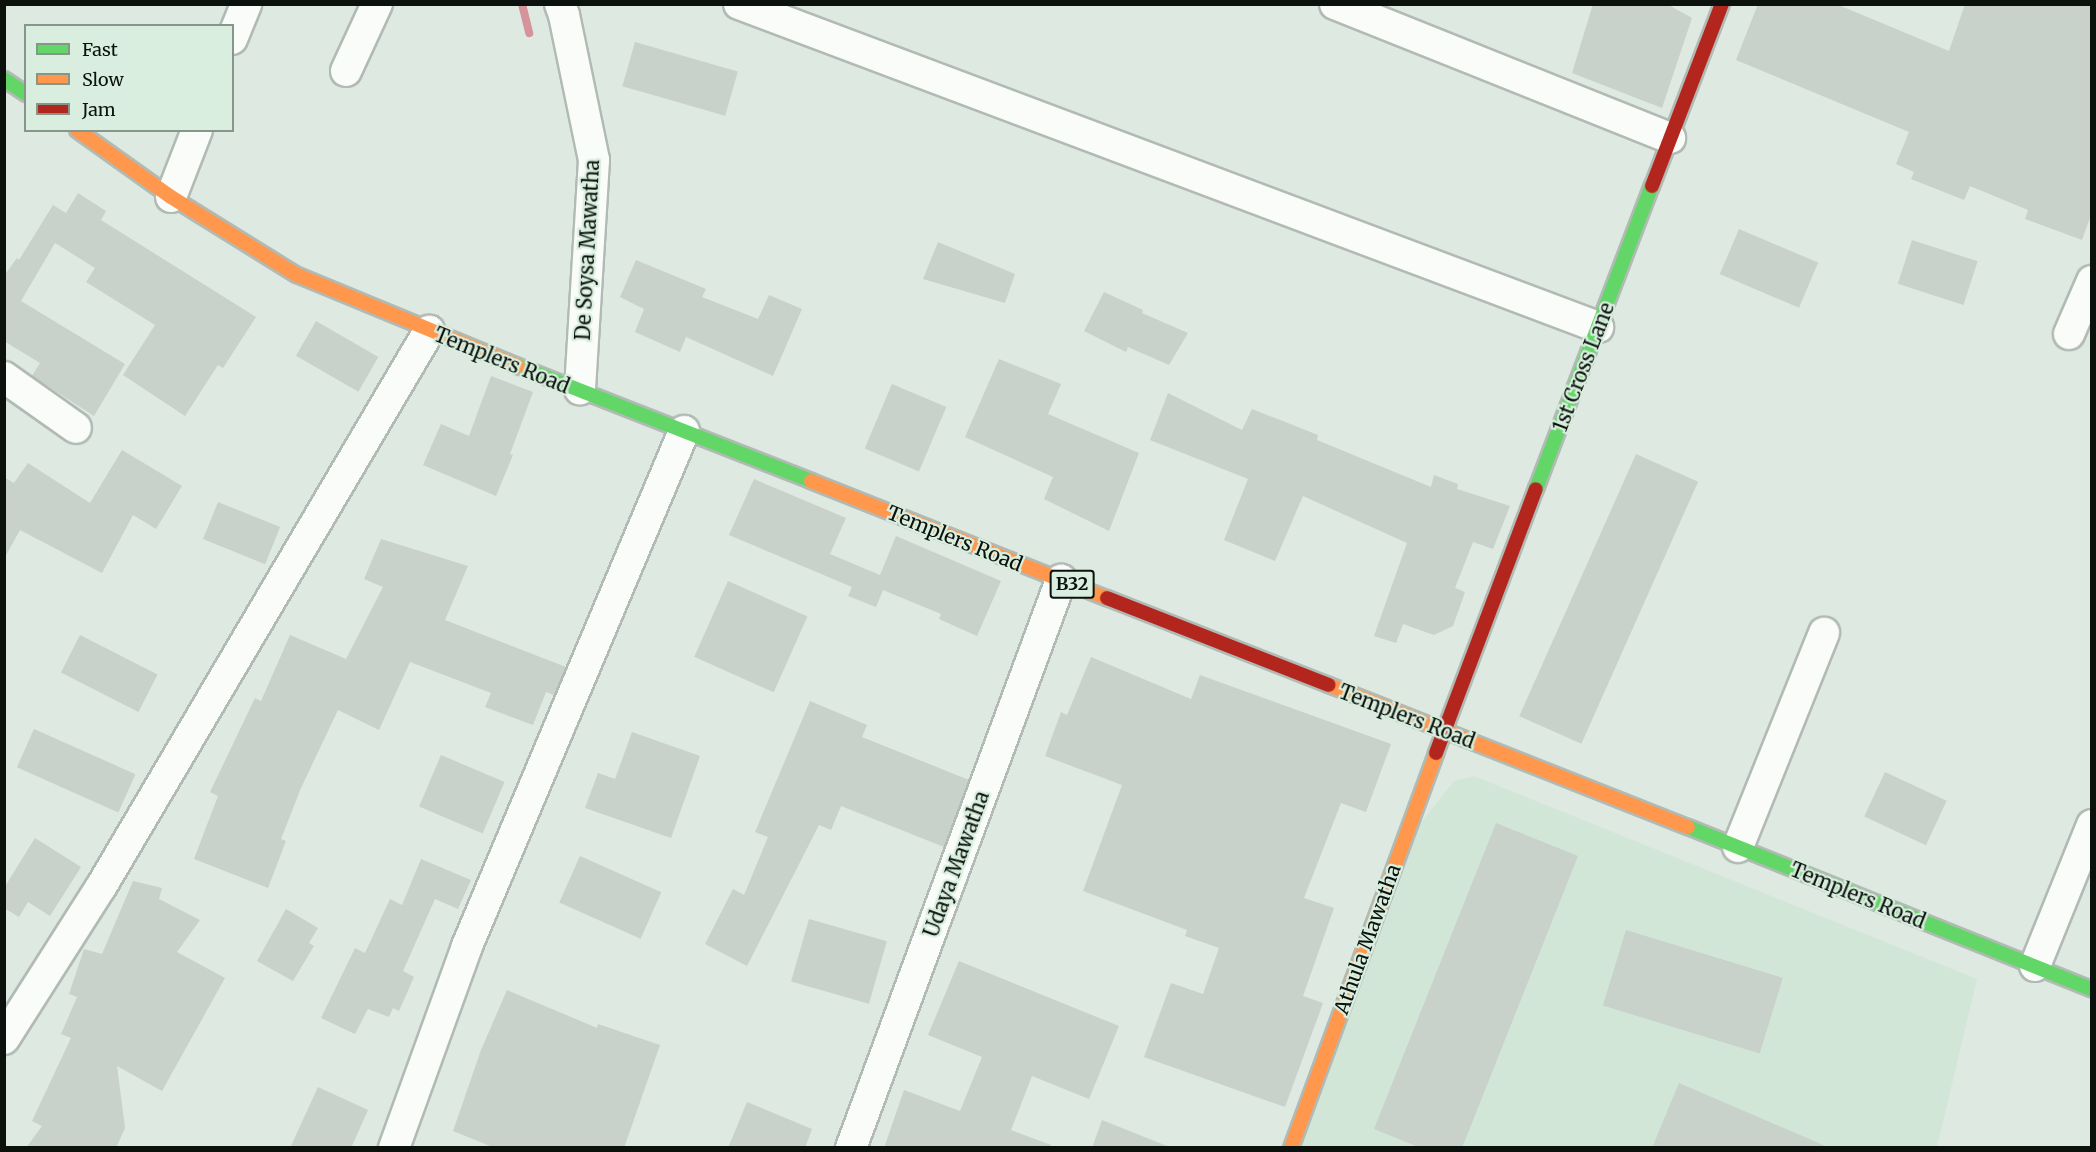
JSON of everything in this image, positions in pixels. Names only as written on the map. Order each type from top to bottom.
[{"type":"main road","name":"1st Cross Lane","points":[[1444,730],[1722,4]]},
{"type":"main road","points":[[5,79],[24,93]]},
{"type":"main road","name":"Templers Road","points":[[80,132],[171,197],[297,275],[429,331],[1444,730],[2091,989]]},
{"type":"main road","name":"Athula Mawatha","points":[[1291,1148],[1444,730]]},
{"type":"street","points":[[234,34],[246,4]]},
{"type":"street","points":[[346,71],[377,4]]},
{"type":"street","name":"De Soysa Mawatha","points":[[560,4],[594,159],[580,390]]},
{"type":"street","points":[[739,4],[1598,327]]},
{"type":"street","points":[[1335,4],[1670,138]]},
{"type":"street","points":[[171,197],[196,132]]},
{"type":"street","points":[[2069,334],[2091,280]]},
{"type":"street","points":[[4,1039],[101,887],[429,331]]},
{"type":"street","points":[[4,377],[76,428]]},
{"type":"street","points":[[394,1148],[467,946],[684,431]]},
{"type":"street","name":"Udaya Mawatha","points":[[851,1148],[1061,580]]},
{"type":"street","points":[[1738,847],[1824,633]]},
{"type":"street","points":[[2035,966],[2091,825]]},
{"type":"shaded area","points":[[1474,776],[1977,979],[1937,1147],[1296,1148],[1419,825],[1454,781]]},
{"type":"building","points":[[1593,4],[1667,4],[1692,18],[1662,108],[1572,73]]},
{"type":"building","points":[[1758,4],[1836,4],[1949,51],[1965,4],[2091,4],[2091,215],[2082,240],[2025,219],[2028,210],[1970,186],[1964,200],[1911,179],[1914,172],[1896,164],[1909,132],[1736,60]]},
{"type":"building","points":[[635,42],[738,71],[725,116],[622,86]]},
{"type":"building","points":[[78,193],[106,211],[101,220],[256,317],[223,368],[218,365],[185,416],[123,375],[155,325],[86,282],[95,268],[55,243],[21,301],[125,364],[94,416],[32,376],[40,363],[4,341],[4,276],[17,258],[19,260],[53,205],[66,213]]},
{"type":"building","points":[[1739,229],[1818,263],[1799,308],[1720,274]]},
{"type":"building","points":[[1912,240],[1978,261],[1963,305],[1898,284]]},
{"type":"building","points":[[938,242],[1015,274],[1005,303],[923,279]]},
{"type":"building","points":[[636,260],[706,289],[702,297],[758,319],[769,295],[802,309],[773,376],[686,337],[680,352],[635,332],[644,309],[620,297]]},
{"type":"building","points":[[1104,292],[1143,310],[1142,313],[1188,333],[1169,365],[1128,347],[1126,352],[1084,331]]},
{"type":"building","points":[[316,321],[378,357],[358,392],[296,356]]},
{"type":"building","points":[[999,359],[1061,384],[1048,414],[1139,453],[1109,531],[1044,499],[1053,477],[965,437]]},
{"type":"building","points":[[491,376],[533,392],[510,454],[513,455],[496,496],[423,465],[441,424],[469,436]]},
{"type":"building","points":[[892,384],[946,407],[919,471],[865,448]]},
{"type":"building","points":[[1168,393],[1242,430],[1252,409],[1318,435],[1317,440],[1431,487],[1434,475],[1458,484],[1457,489],[1510,506],[1493,549],[1473,542],[1455,588],[1465,592],[1453,626],[1434,635],[1403,624],[1396,643],[1374,636],[1407,543],[1303,496],[1275,561],[1224,540],[1248,479],[1150,440]]},
{"type":"building","points":[[122,450],[182,486],[156,529],[133,515],[102,573],[20,530],[4,559],[4,477],[14,483],[28,463],[90,503]]},
{"type":"building","points":[[1636,454],[1698,482],[1581,744],[1519,716]]},
{"type":"building","points":[[754,479],[846,518],[830,554],[880,575],[896,536],[1001,581],[977,636],[939,619],[941,614],[883,590],[876,607],[848,596],[852,587],[729,535]]},
{"type":"building","points":[[218,502],[280,527],[265,564],[203,539]]},
{"type":"building","points":[[381,539],[468,566],[445,620],[566,667],[554,695],[546,692],[533,725],[485,707],[491,693],[410,662],[379,730],[338,710],[301,788],[281,839],[286,841],[268,888],[194,859],[218,796],[210,792],[255,698],[261,701],[290,635],[346,659],[383,587],[364,579]]},
{"type":"building","points":[[728,581],[807,616],[774,692],[694,657]]},
{"type":"building","points":[[80,635],[158,674],[138,712],[61,672]]},
{"type":"building","points":[[1091,657],[1191,699],[1200,675],[1391,744],[1366,812],[1341,803],[1304,898],[1334,908],[1303,996],[1323,1003],[1285,1107],[1144,1057],[1171,983],[1203,994],[1219,948],[1185,936],[1187,930],[1083,891],[1122,785],[1045,756],[1061,712],[1067,715]]},
{"type":"building","points":[[810,701],[867,725],[862,737],[969,780],[944,847],[841,806],[831,830],[819,825],[747,966],[705,944],[733,889],[744,895],[768,837],[755,832]]},
{"type":"building","points":[[34,729],[135,774],[118,813],[17,767]]},
{"type":"building","points":[[632,732],[700,756],[671,838],[585,808],[598,773],[615,779]]},
{"type":"building","points":[[441,755],[505,782],[483,834],[419,807]]},
{"type":"building","points":[[1885,772],[1947,801],[1926,845],[1864,816]]},
{"type":"building","points":[[1496,823],[1578,856],[1462,1148],[1421,1148],[1374,1129]]},
{"type":"building","points":[[35,838],[81,867],[50,916],[28,902],[19,917],[4,908],[4,888]]},
{"type":"building","points":[[580,856],[661,892],[641,939],[559,903]]},
{"type":"building","points":[[421,859],[471,880],[458,909],[435,899],[403,971],[414,977],[399,1011],[393,1008],[389,1017],[368,1009],[355,1034],[321,1018],[355,948],[365,953],[390,899],[402,905]]},
{"type":"building","points":[[133,881],[162,888],[159,899],[200,920],[177,952],[225,978],[162,1091],[117,1066],[125,1128],[116,1148],[26,1148],[42,1126],[32,1121],[71,1038],[61,1034],[77,997],[69,994],[84,949],[102,954]]},
{"type":"building","points":[[286,909],[318,928],[309,943],[314,946],[293,981],[257,961]]},
{"type":"building","points":[[809,919],[887,941],[869,1004],[791,981]]},
{"type":"building","points":[[1626,930],[1783,978],[1760,1053],[1603,1006]]},
{"type":"building","points":[[959,961],[1119,1026],[1089,1099],[1032,1076],[1011,1130],[1051,1145],[1050,1148],[884,1148],[904,1090],[960,1111],[982,1057],[928,1035]]},
{"type":"building","points":[[507,990],[597,1028],[598,1024],[660,1045],[624,1148],[495,1148],[453,1131],[481,1050]]},
{"type":"building","points":[[1679,1083],[1830,1148],[1652,1148]]},
{"type":"building","points":[[318,1087],[368,1110],[351,1148],[290,1148]]},
{"type":"building","points":[[747,1102],[812,1129],[805,1148],[728,1148]]},
{"type":"building","points":[[1102,1120],[1167,1146],[1167,1148],[1092,1148]]},
{"type":"waterway","points":[[522,4],[529,33]]},
{"type":"traffic: fast","points":[[4,79],[24,93]]},
{"type":"traffic: fast","points":[[1536,489],[1652,186]]},
{"type":"traffic: fast","points":[[518,366],[811,481]]},
{"type":"traffic: fast","points":[[1688,827],[2092,989]]},
{"type":"traffic: slow","points":[[80,132],[171,197],[297,275],[518,366]]},
{"type":"traffic: slow","points":[[811,481],[1107,598]]},
{"type":"traffic: slow","points":[[1329,685],[1688,827]]},
{"type":"traffic: slow","points":[[1291,1148],[1436,753]]},
{"type":"traffic: jam","points":[[1652,186],[1722,4]]},
{"type":"traffic: jam","points":[[1436,753],[1536,489]]},
{"type":"traffic: jam","points":[[1107,598],[1329,685]]}]
